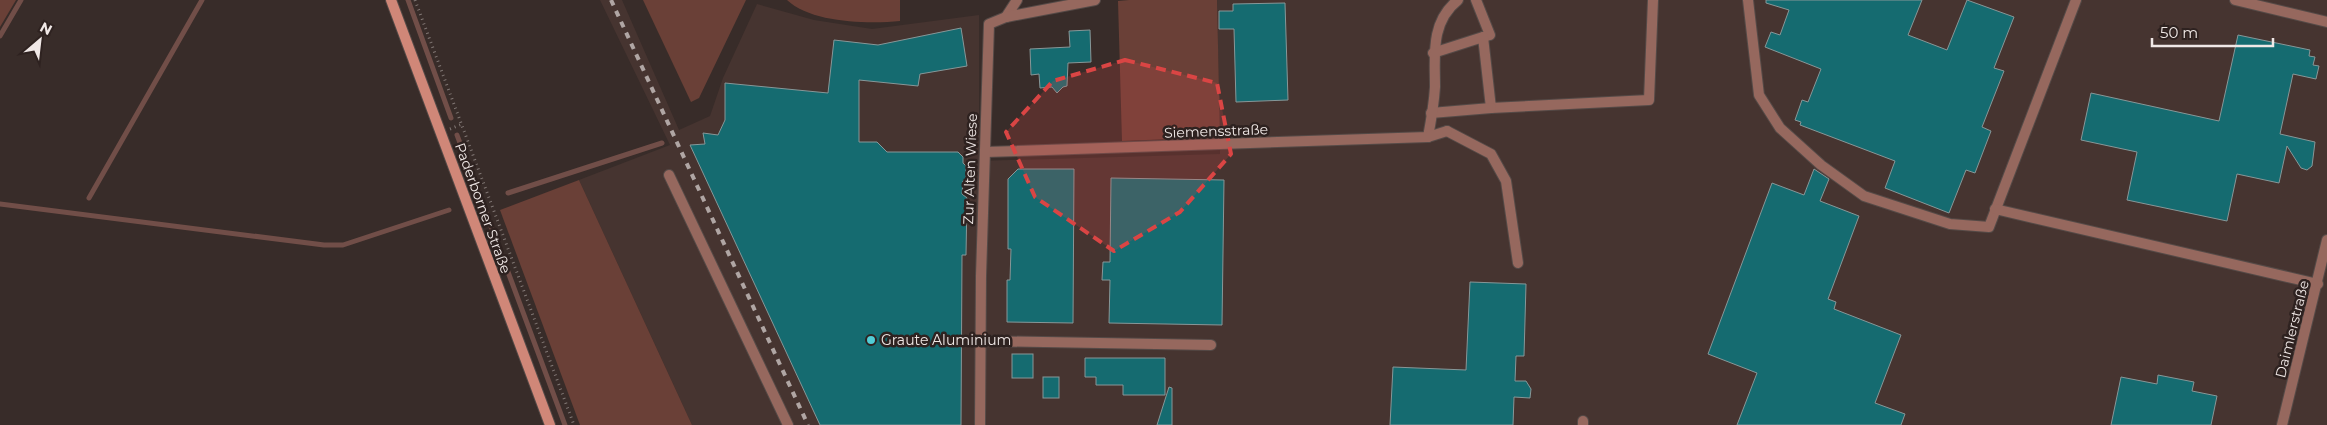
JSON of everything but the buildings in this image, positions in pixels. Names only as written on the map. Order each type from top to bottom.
[{"type":"main road","name":"Paderborner Straße","points":[[391,0],[550,425]]},
{"type":"street","points":[[1006,17],[1017,0]]},
{"type":"street","name":"Zur Alten Wiese","points":[[980,425],[980,341],[989,24],[1006,17],[1095,0]]},
{"type":"street","points":[[1428,137],[1435,88],[1433,53],[1440,25],[1448,9],[1458,0]]},
{"type":"street","points":[[1433,53],[1490,35],[1476,0]]},
{"type":"street","points":[[1432,113],[1649,100],[1653,0]]},
{"type":"street","points":[[1748,0],[1760,95],[1780,128],[1821,165],[1864,196],[1950,224],[1990,227],[2076,0]]},
{"type":"street","points":[[2235,0],[2327,22]]},
{"type":"street","points":[[1483,37],[1491,108]]},
{"type":"street","name":"Siemensstraße","points":[[985,152],[1428,137],[1447,131],[1491,154],[1506,181],[1518,264]]},
{"type":"street","points":[[669,175],[788,425]]},
{"type":"street","points":[[1995,210],[2318,284]]},
{"type":"street","name":"Daimlerstraße","points":[[2282,425],[2318,284],[2327,240]]},
{"type":"street","points":[[980,341],[1211,345]]},
{"type":"path","points":[[415,0],[574,425]]},
{"type":"highlighted area","points":[[1125,60],[1217,83],[1231,154],[1180,212],[1114,251],[1035,197],[1006,132],[1053,81]]},
{"type":"shaded area","points":[[0,0],[16,0],[0,27]]},
{"type":"shaded area","points":[[600,0],[622,0],[679,130],[710,116],[723,78],[757,4],[814,20],[872,29],[979,15],[979,161],[1220,154],[1217,0],[2327,0],[2327,425],[692,425],[579,180],[670,145]]},
{"type":"shaded area","points":[[643,0],[746,0],[699,98],[691,102]]},
{"type":"shaded area","points":[[787,0],[900,0],[900,21],[857,22],[825,18],[797,8]]},
{"type":"shaded area","points":[[1217,0],[1220,137],[1122,141],[1118,1]]},
{"type":"shaded area","points":[[579,180],[692,425],[580,425],[500,210]]},
{"type":"waterway","points":[[0,36],[21,0]]},
{"type":"waterway","points":[[89,198],[202,0]]},
{"type":"waterway","points":[[408,0],[451,118]]},
{"type":"waterway","points":[[457,135],[565,425]]},
{"type":"waterway","points":[[508,193],[662,143]]},
{"type":"waterway","points":[[0,204],[324,245],[343,245],[449,210]]},
{"type":"railway","points":[[611,0],[808,425]]},
{"type":"place","name":"Graute Aluminium","points":[[871,340]]}]
